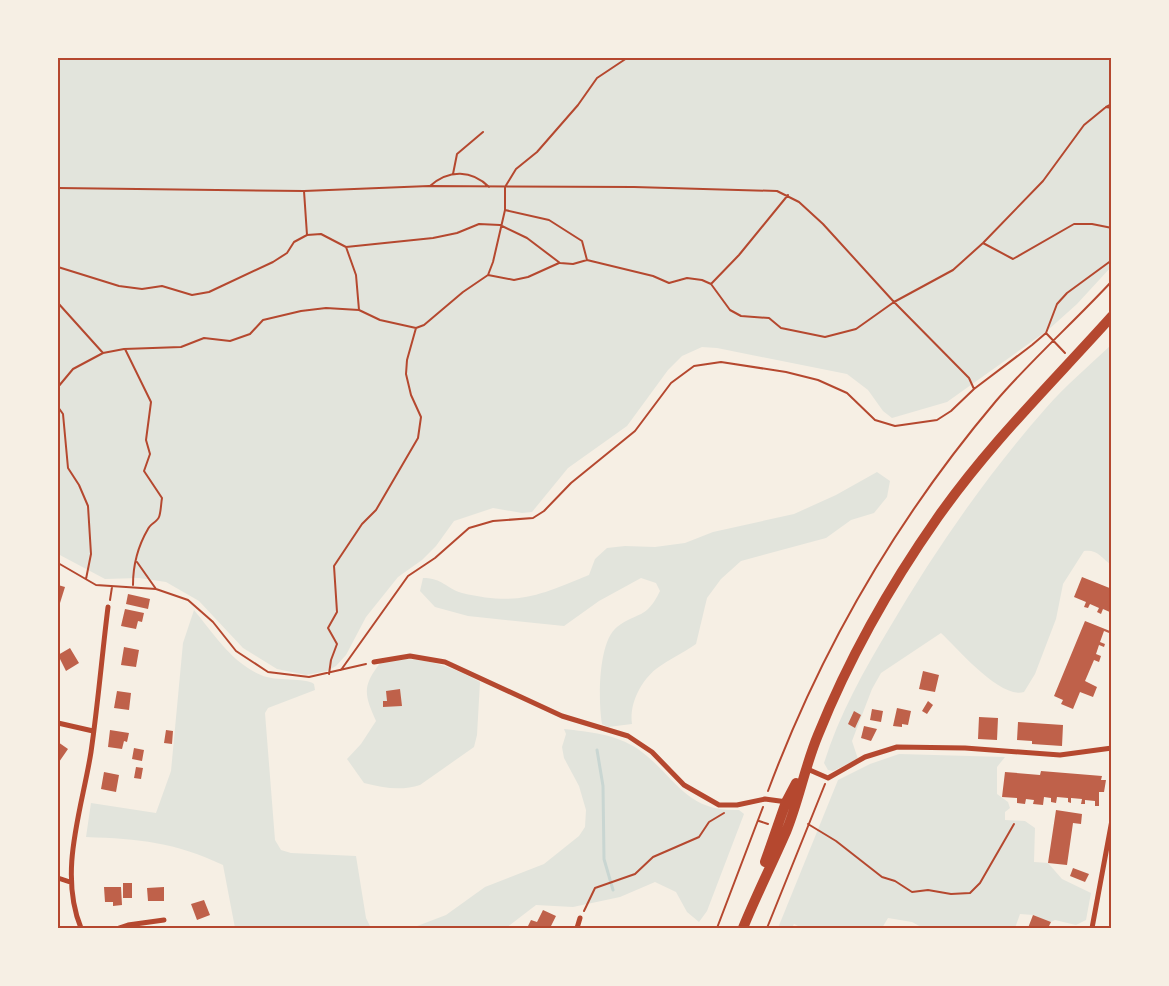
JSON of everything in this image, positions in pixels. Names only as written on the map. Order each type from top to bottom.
[{"type":"main road","points":[[1093,338],[1112,316]]},
{"type":"main road","points":[[743,928],[805,768],[841,684],[881,607],[910,559],[985,454],[1071,359],[1112,322]]},
{"type":"street","points":[[81,928],[72,900],[70,882],[71,862],[93,731],[108,607]]},
{"type":"street","points":[[374,662],[410,656],[445,662],[562,716],[628,736],[652,752],[684,785],[719,805],[737,806],[765,799],[791,803]]},
{"type":"street","points":[[58,723],[93,731]]},
{"type":"street","points":[[805,768],[828,778],[865,757],[897,747],[965,748],[1060,755],[1112,748]]},
{"type":"street","points":[[1092,928],[1112,820]]},
{"type":"street","points":[[58,878],[70,882]]},
{"type":"street","points":[[577,928],[580,918]]},
{"type":"street","points":[[119,928],[164,920]]},
{"type":"path","points":[[58,387],[73,369],[103,353],[124,349],[181,347],[204,338],[230,341],[250,334],[263,320],[301,311],[326,308],[360,310],[380,320],[416,328],[424,325],[463,292],[488,275],[493,262],[505,210],[505,187],[516,169],[537,152],[578,105],[597,78],[627,58]]},
{"type":"path","points":[[488,275],[514,280],[528,277],[540,270],[560,263],[573,264],[587,260],[653,276],[669,283],[687,278],[711,284],[730,310],[741,316],[769,318],[781,328],[825,337],[856,328],[894,302],[954,270],[1043,182],[1084,125],[1112,104]]},
{"type":"path","points":[[1106,107],[1112,108]]},
{"type":"path","points":[[453,174],[457,154],[483,132]]},
{"type":"path","points":[[429,186],[446,175],[466,174],[480,177],[490,187]]},
{"type":"path","points":[[58,188],[304,191],[429,186],[699,188],[777,191],[799,202],[823,224],[894,302],[969,378],[974,389]]},
{"type":"path","points":[[304,191],[307,235]]},
{"type":"path","points":[[711,284],[739,255],[788,195]]},
{"type":"path","points":[[505,210],[549,220],[582,241],[587,260]]},
{"type":"path","points":[[58,267],[119,286],[142,289],[162,286],[192,296],[208,292],[266,266],[287,253],[294,242],[307,235],[321,234],[346,247],[433,238],[457,233],[479,224],[500,226],[527,238],[560,263]]},
{"type":"path","points":[[983,243],[1013,259],[1074,224],[1092,224],[1112,228]]},
{"type":"path","points":[[346,247],[356,275],[360,310]]},
{"type":"path","points":[[341,670],[408,576],[435,558],[469,528],[493,521],[534,518],[544,511],[571,483],[635,430],[671,384],[694,366],[721,362],[786,372],[818,380],[847,392],[875,420],[895,426],[937,420],[962,402],[974,389],[1046,333],[1057,304],[1067,293],[1112,260]]},
{"type":"path","points":[[58,303],[103,353]]},
{"type":"path","points":[[330,674],[331,660],[337,644],[328,628],[337,612],[334,566],[362,524],[376,510],[418,438],[421,417],[411,395],[406,374],[416,328]]},
{"type":"path","points":[[1046,333],[1071,359]]},
{"type":"path","points":[[124,349],[151,402],[146,440],[150,454],[144,471],[162,498],[159,518],[148,528],[145,539],[138,549],[137,562],[133,572],[133,586]]},
{"type":"path","points":[[58,407],[62,414],[68,468],[79,484],[88,506],[92,554],[86,580]]},
{"type":"path","points":[[137,562],[156,589]]},
{"type":"path","points":[[58,563],[96,585],[133,586],[177,594],[197,606],[236,651],[268,672],[309,677],[330,674],[374,662]]},
{"type":"path","points":[[108,607],[112,586]]},
{"type":"path","points":[[767,928],[828,778]]},
{"type":"path","points":[[580,918],[595,888],[634,874],[653,857],[699,837],[709,822],[737,806]]},
{"type":"path","points":[[808,824],[836,841],[882,877],[895,881],[912,892],[928,890],[951,894],[970,893],[980,883],[1014,824]]},
{"type":"shaded area","points":[[58,58],[1111,58],[1111,267],[1077,304],[1048,330],[947,402],[892,418],[883,411],[868,390],[847,374],[717,348],[702,347],[682,356],[668,370],[627,426],[568,468],[532,512],[522,513],[493,508],[454,521],[436,546],[422,560],[398,577],[366,617],[346,655],[336,666],[327,671],[306,675],[277,669],[243,648],[199,601],[166,582],[139,578],[105,579],[58,554]]},
{"type":"shaded area","points":[[1111,345],[1111,565],[1096,553],[1084,551],[1063,584],[1056,619],[1035,674],[1024,692],[1014,692],[992,681],[968,661],[941,633],[881,673],[872,689],[852,741],[858,759],[833,771],[828,770],[824,763],[853,693],[907,598],[944,542],[983,486],[1024,433],[1062,391]]},
{"type":"shaded area","points":[[877,472],[890,481],[887,497],[874,513],[851,520],[826,538],[741,561],[721,579],[707,598],[696,644],[656,669],[641,686],[632,709],[632,724],[608,727],[602,724],[600,687],[603,658],[606,645],[617,627],[646,611],[655,600],[660,591],[656,583],[641,578],[599,601],[564,626],[468,616],[435,607],[420,591],[423,578],[430,578],[440,581],[456,591],[481,597],[513,599],[527,597],[589,575],[595,559],[607,548],[625,546],[655,547],[685,543],[713,532],[794,514],[836,495]]},
{"type":"shaded area","points":[[194,610],[224,647],[251,670],[267,677],[314,684],[315,690],[268,708],[265,713],[275,840],[281,850],[291,853],[356,856],[366,918],[371,928],[235,928],[223,865],[189,851],[156,843],[86,837],[91,803],[156,813],[171,771],[183,643]]},
{"type":"shaded area","points":[[406,659],[426,661],[444,666],[480,682],[477,735],[474,747],[420,785],[392,788],[364,783],[347,759],[361,744],[376,721],[367,697],[368,684],[381,662]]},
{"type":"shaded area","points":[[564,729],[602,734],[629,744],[651,759],[693,799],[720,809],[739,810],[744,814],[707,911],[699,922],[687,912],[676,892],[655,882],[620,897],[573,907],[536,905],[506,928],[412,928],[446,915],[485,887],[544,864],[579,836],[585,827],[586,810],[579,786],[564,758],[562,747],[566,734]]},
{"type":"shaded area","points":[[899,754],[1005,757],[997,767],[997,794],[1008,802],[1010,808],[1005,812],[1005,820],[1025,821],[1035,828],[1034,862],[1048,863],[1062,879],[1091,893],[1086,920],[1076,925],[1055,920],[1051,922],[1033,915],[1020,914],[1015,928],[923,928],[912,922],[888,918],[882,928],[802,928],[794,924],[792,928],[778,928],[838,780],[870,764]]},
{"type":"building","points":[[1082,577],[1112,589],[1112,613],[1103,609],[1101,614],[1097,612],[1099,608],[1090,604],[1088,608],[1084,607],[1086,602],[1074,597]]},
{"type":"building","points":[[58,585],[65,587],[60,603],[58,603]]},
{"type":"building","points":[[128,594],[150,599],[148,609],[126,604]]},
{"type":"building","points":[[125,609],[144,613],[142,622],[138,621],[136,629],[121,626]]},
{"type":"building","points":[[1085,621],[1110,631],[1109,633],[1104,631],[1100,642],[1105,644],[1104,647],[1099,645],[1096,654],[1101,656],[1099,662],[1094,660],[1085,681],[1097,687],[1093,697],[1080,692],[1073,709],[1061,704],[1063,700],[1054,696]]},
{"type":"building","points":[[124,647],[139,650],[136,667],[121,665]]},
{"type":"building","points":[[70,648],[79,663],[66,671],[58,655]]},
{"type":"building","points":[[923,671],[939,675],[935,692],[919,689]]},
{"type":"building","points":[[400,689],[402,706],[383,707],[383,701],[387,701],[386,691]]},
{"type":"building","points":[[117,691],[131,693],[129,710],[114,708]]},
{"type":"building","points":[[928,701],[933,705],[927,714],[922,711]]},
{"type":"building","points":[[897,708],[911,711],[908,725],[902,724],[902,727],[893,726]]},
{"type":"building","points":[[872,709],[883,711],[881,722],[870,720]]},
{"type":"building","points":[[854,711],[861,715],[855,728],[848,724]]},
{"type":"building","points":[[979,717],[998,718],[997,740],[978,739]]},
{"type":"building","points":[[1018,722],[1063,725],[1062,746],[1032,744],[1032,741],[1017,740]]},
{"type":"building","points":[[864,726],[877,729],[871,741],[861,738]]},
{"type":"building","points":[[110,730],[129,733],[127,742],[124,741],[122,749],[108,747]]},
{"type":"building","points":[[166,730],[173,731],[172,744],[164,743]]},
{"type":"building","points":[[58,742],[68,749],[59,762],[58,761]]},
{"type":"building","points":[[134,748],[144,750],[142,761],[132,759]]},
{"type":"building","points":[[136,767],[143,768],[141,779],[134,778]]},
{"type":"building","points":[[1041,771],[1102,776],[1101,780],[1106,780],[1104,792],[1099,792],[1099,806],[1095,806],[1095,801],[1085,800],[1085,804],[1081,804],[1082,799],[1071,798],[1071,803],[1068,802],[1068,798],[1057,797],[1056,803],[1051,802],[1051,798],[1044,797],[1043,805],[1033,804],[1034,800],[1026,799],[1025,804],[1017,803],[1017,798],[1002,797],[1005,772],[1040,775]]},
{"type":"building","points":[[104,772],[119,775],[116,792],[101,789]]},
{"type":"building","points":[[1056,810],[1082,814],[1081,824],[1073,823],[1067,865],[1048,863]]},
{"type":"building","points":[[1073,868],[1089,874],[1085,882],[1070,876]]},
{"type":"building","points":[[123,883],[132,883],[132,898],[123,898]]},
{"type":"building","points":[[104,887],[121,887],[122,905],[113,906],[113,902],[105,902]]},
{"type":"building","points":[[164,887],[164,901],[148,901],[147,888]]},
{"type":"building","points":[[204,900],[210,915],[197,920],[191,904]]},
{"type":"building","points":[[543,910],[556,916],[550,928],[527,928],[531,920],[537,922]]},
{"type":"building","points":[[1033,915],[1051,922],[1048,928],[1028,928]]},
{"type":"waterway","points":[[597,750],[603,786],[604,859],[613,890]]}]
